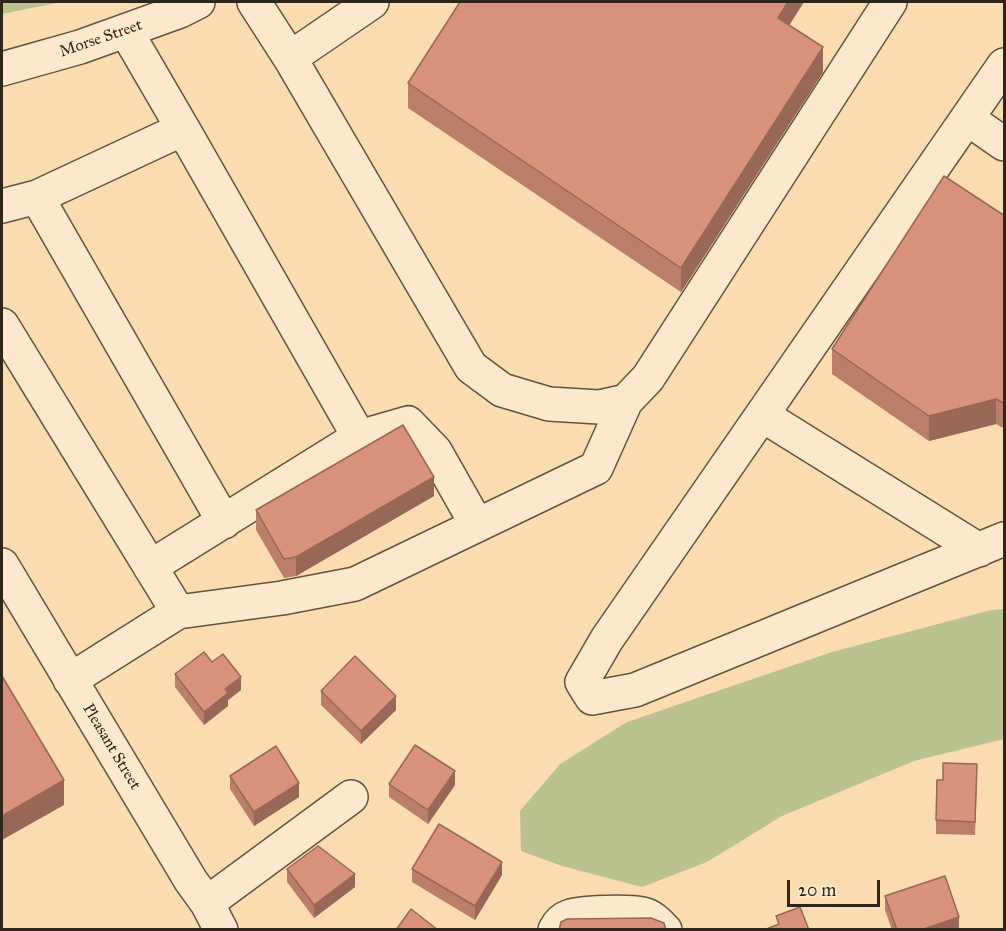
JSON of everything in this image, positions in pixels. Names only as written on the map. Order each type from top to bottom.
[{"type":"street","name":"Morse Street","points":[[2,69],[80,47],[180,11],[198,2]]},
{"type":"street","points":[[254,2],[290,58],[471,367],[502,390],[549,404],[599,407],[626,400]]},
{"type":"street","points":[[290,58],[372,2]]},
{"type":"street","points":[[70,680],[178,612],[282,598],[355,584],[596,468],[626,400],[648,378],[890,2]]},
{"type":"street","points":[[126,31],[359,437]]},
{"type":"street","points":[[992,544],[635,690],[592,698],[582,682],[607,639],[1005,65]]},
{"type":"street","points":[[968,119],[1005,144]]},
{"type":"street","points":[[2,206],[37,197],[183,129]]},
{"type":"street","points":[[37,197],[224,522]]},
{"type":"street","points":[[2,325],[178,612]]},
{"type":"street","points":[[762,415],[992,544]]},
{"type":"street","points":[[150,567],[359,437],[408,423],[435,451],[477,525]]},
{"type":"street","name":"Pleasant Street","points":[[2,565],[214,916]]},
{"type":"street","points":[[214,916],[351,797]]},
{"type":"street","points":[[555,930],[559,922],[569,916],[628,911],[645,914],[665,930]]},
{"type":"green space","points":[[2,2],[61,2],[2,14]]},
{"type":"green space","points":[[1004,609],[1004,739],[914,761],[782,816],[707,862],[642,887],[562,866],[521,851],[520,811],[560,764],[627,722],[832,652],[991,610]]},
{"type":"building","points":[[460,2],[788,2],[778,18],[823,47],[681,268],[408,83]]},
{"type":"building","points":[[944,176],[1005,216],[1005,404],[996,399],[929,416],[832,349]]},
{"type":"building","points":[[403,425],[434,477],[296,557],[284,559],[256,510]]},
{"type":"building","points":[[204,652],[212,662],[223,654],[241,677],[225,689],[228,693],[204,712],[175,674]]},
{"type":"building","points":[[355,656],[396,696],[361,731],[321,691]]},
{"type":"building","points":[[2,676],[64,780],[2,816]]},
{"type":"building","points":[[415,745],[455,771],[428,810],[389,784]]},
{"type":"building","points":[[276,746],[299,783],[254,812],[230,776]]},
{"type":"building","points":[[943,763],[977,764],[975,822],[936,820],[937,780],[943,780]]},
{"type":"building","points":[[439,824],[502,862],[475,906],[412,869]]},
{"type":"building","points":[[318,846],[355,874],[314,905],[287,869]]},
{"type":"building","points":[[945,876],[959,917],[921,930],[897,930],[885,896]]},
{"type":"building","points":[[800,907],[809,930],[764,930],[779,924],[776,916]]},
{"type":"building","points":[[411,909],[438,930],[396,930]]},
{"type":"building","points":[[651,918],[664,923],[666,930],[559,930],[561,922],[567,919]]}]
